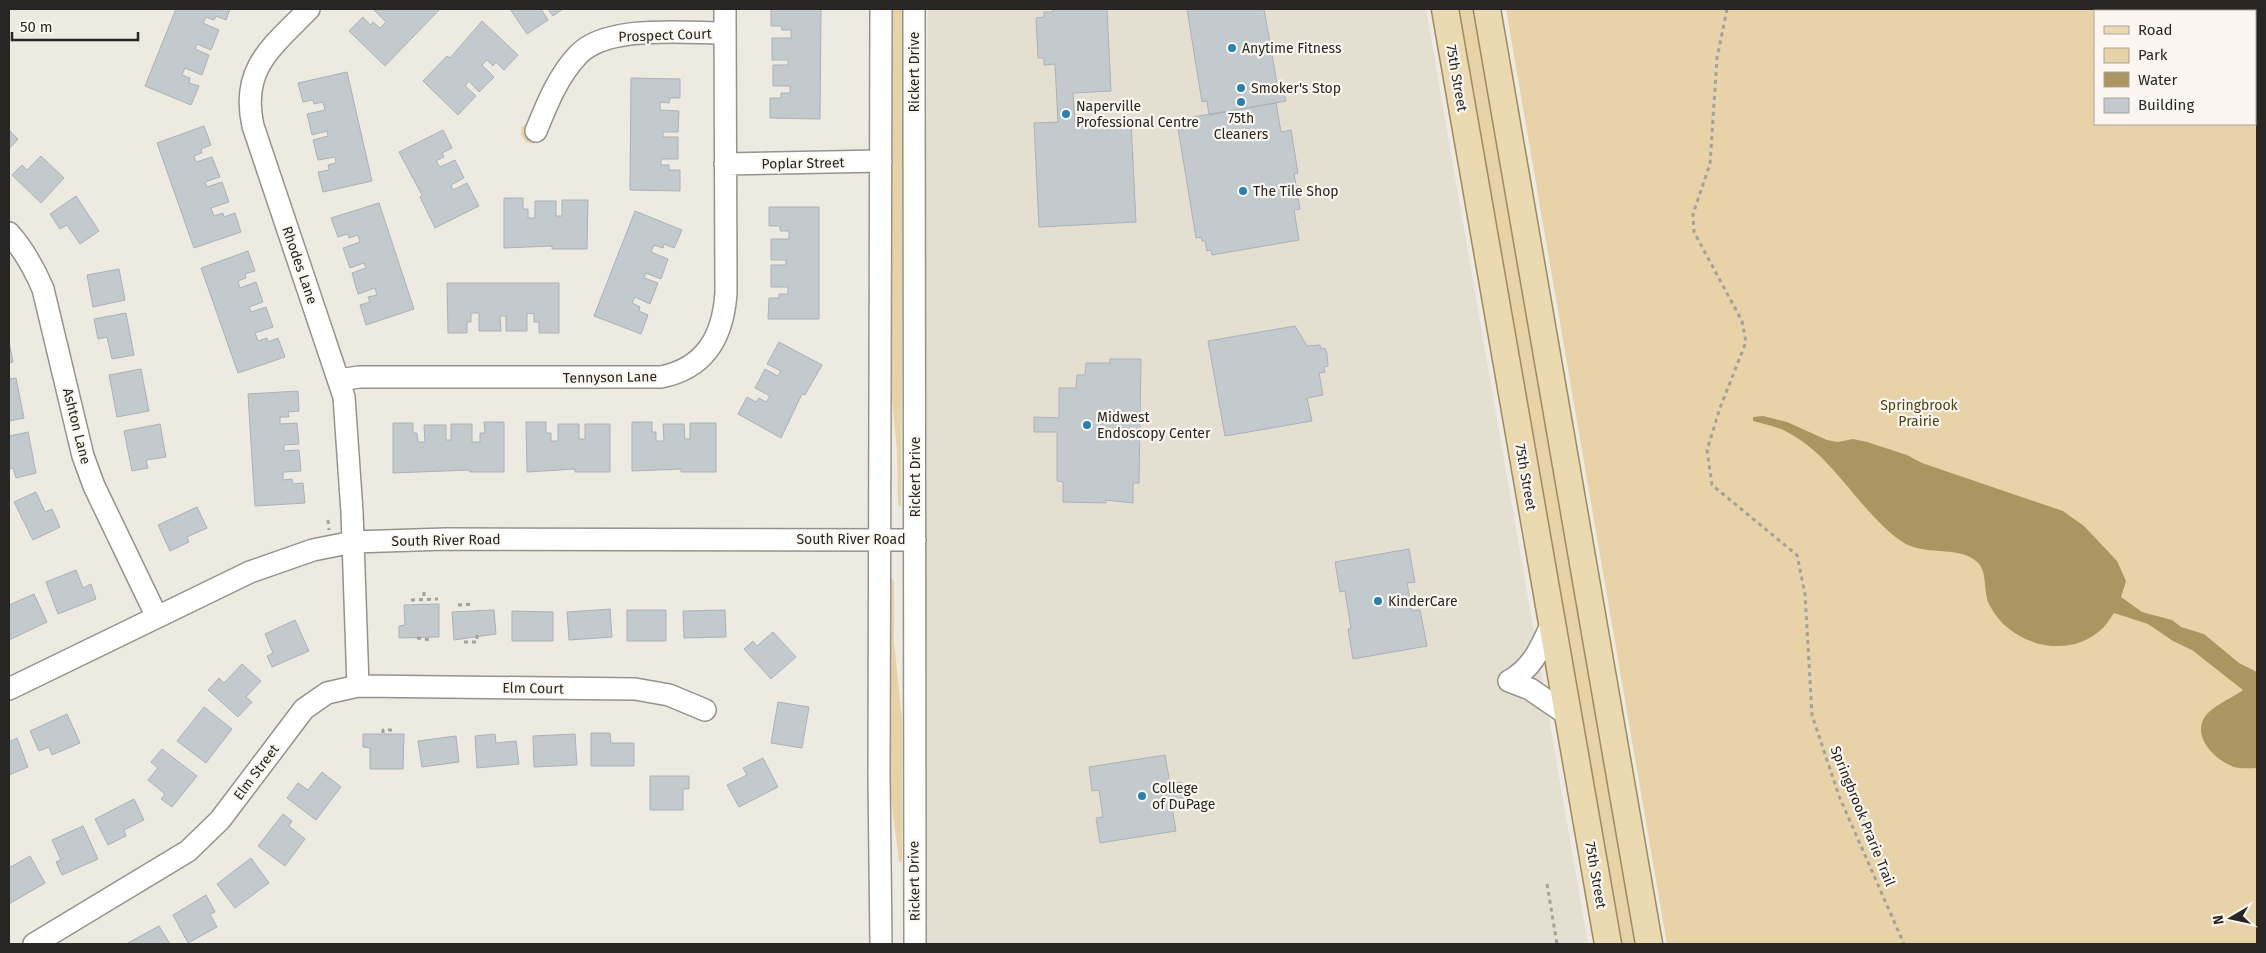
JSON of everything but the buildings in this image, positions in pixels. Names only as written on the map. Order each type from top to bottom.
[{"type":"main road","name":"75th Street","points":[[1445,9],[1608,944]]},
{"type":"main road","points":[[1487,9],[1649,944]]},
{"type":"street","name":"Rhodes Lane","points":[[309,9],[266,55],[254,75],[249,99],[253,126],[344,397],[352,542]]},
{"type":"street","name":"Tennyson Lane","points":[[339,380],[359,377],[645,378],[680,372],[707,352],[722,322],[726,294],[726,9]]},
{"type":"street","points":[[881,9],[879,540],[881,944]]},
{"type":"street","name":"Rickert Drive","points":[[914,9],[915,540],[913,726],[915,944]]},
{"type":"street","name":"Prospect Court","points":[[536,131],[552,92],[578,55],[594,43],[622,34],[725,33]]},
{"type":"street","name":"Poplar Street","points":[[725,164],[881,161]]},
{"type":"street","name":"Ashton Lane","points":[[9,233],[21,246],[35,269],[43,289],[83,456],[94,486],[157,617]]},
{"type":"street","name":"South River Road","points":[[9,689],[274,562],[312,550],[352,542],[446,539],[915,540]]},
{"type":"street","points":[[352,542],[358,686]]},
{"type":"street","points":[[1552,623],[1538,654],[1521,674],[1509,681],[1530,689],[1568,716]]},
{"type":"street","name":"Elm Court","points":[[358,686],[635,689],[669,695],[705,710]]},
{"type":"street","name":"Elm Street","points":[[34,944],[188,851],[220,820],[304,709],[327,693],[358,686]]},
{"type":"path","name":"Springbrook Prarie Trail","points":[[1728,9],[1717,58],[1710,164],[1693,214],[1694,232],[1742,321],[1746,342],[1720,408],[1707,450],[1712,485],[1798,556],[1805,594],[1812,715],[1839,796],[1904,944]]},
{"type":"path","points":[[424,592],[428,605]]},
{"type":"path","points":[[411,600],[438,600]]},
{"type":"path","points":[[458,605],[465,607],[474,604]]},
{"type":"path","points":[[464,642],[477,642],[477,633]]},
{"type":"path","points":[[417,638],[431,640]]},
{"type":"path","points":[[383,733],[383,730],[396,730]]},
{"type":"path","points":[[1547,884],[1557,944]]},
{"type":"shaded area","points":[[928,9],[1426,9],[1588,944],[925,944],[923,913]]},
{"type":"green space","points":[[890,9],[903,9],[904,18],[901,507],[898,505],[897,451],[888,359]]},
{"type":"green space","points":[[1454,9],[1477,9],[1640,944],[1617,944]]},
{"type":"green space","name":"Springbrook Prairie","points":[[1506,9],[2257,9],[2257,944],[1667,944]]},
{"type":"green space","points":[[531,120],[543,137],[534,144],[526,142],[521,135],[522,127]]},
{"type":"green space","points":[[890,579],[893,579],[894,582],[894,641],[902,720],[902,862],[899,862],[888,774]]},
{"type":"water","points":[[1763,416],[1787,422],[1827,440],[1838,442],[1853,439],[1867,442],[1907,455],[1922,463],[2063,511],[2084,526],[2117,561],[2126,581],[2121,597],[2142,612],[2172,620],[2181,627],[2204,634],[2239,663],[2257,672],[2257,768],[2240,768],[2227,764],[2214,755],[2204,742],[2201,728],[2206,715],[2243,690],[2192,650],[2173,641],[2148,624],[2114,613],[2103,628],[2089,638],[2074,644],[2058,646],[2026,639],[2012,631],[1999,620],[1990,606],[1986,594],[1983,570],[1976,561],[1960,553],[1920,549],[1901,541],[1872,515],[1820,456],[1789,433],[1753,421],[1753,417]]},
{"type":"place","name":"Anytime Fitness","points":[[1232,48]]},
{"type":"place","name":"Smoker's Stop","points":[[1241,88]]},
{"type":"place","name":"75th Cleaners","points":[[1241,102]]},
{"type":"place","name":"Naperville Professional Centre","points":[[1066,114]]},
{"type":"place","name":"The Tile Shop","points":[[1243,191]]},
{"type":"place","name":"Midwest Endoscopy Center","points":[[1087,425]]},
{"type":"place","name":"KinderCare","points":[[1378,601]]},
{"type":"place","name":"College of DuPage","points":[[1142,796]]}]
